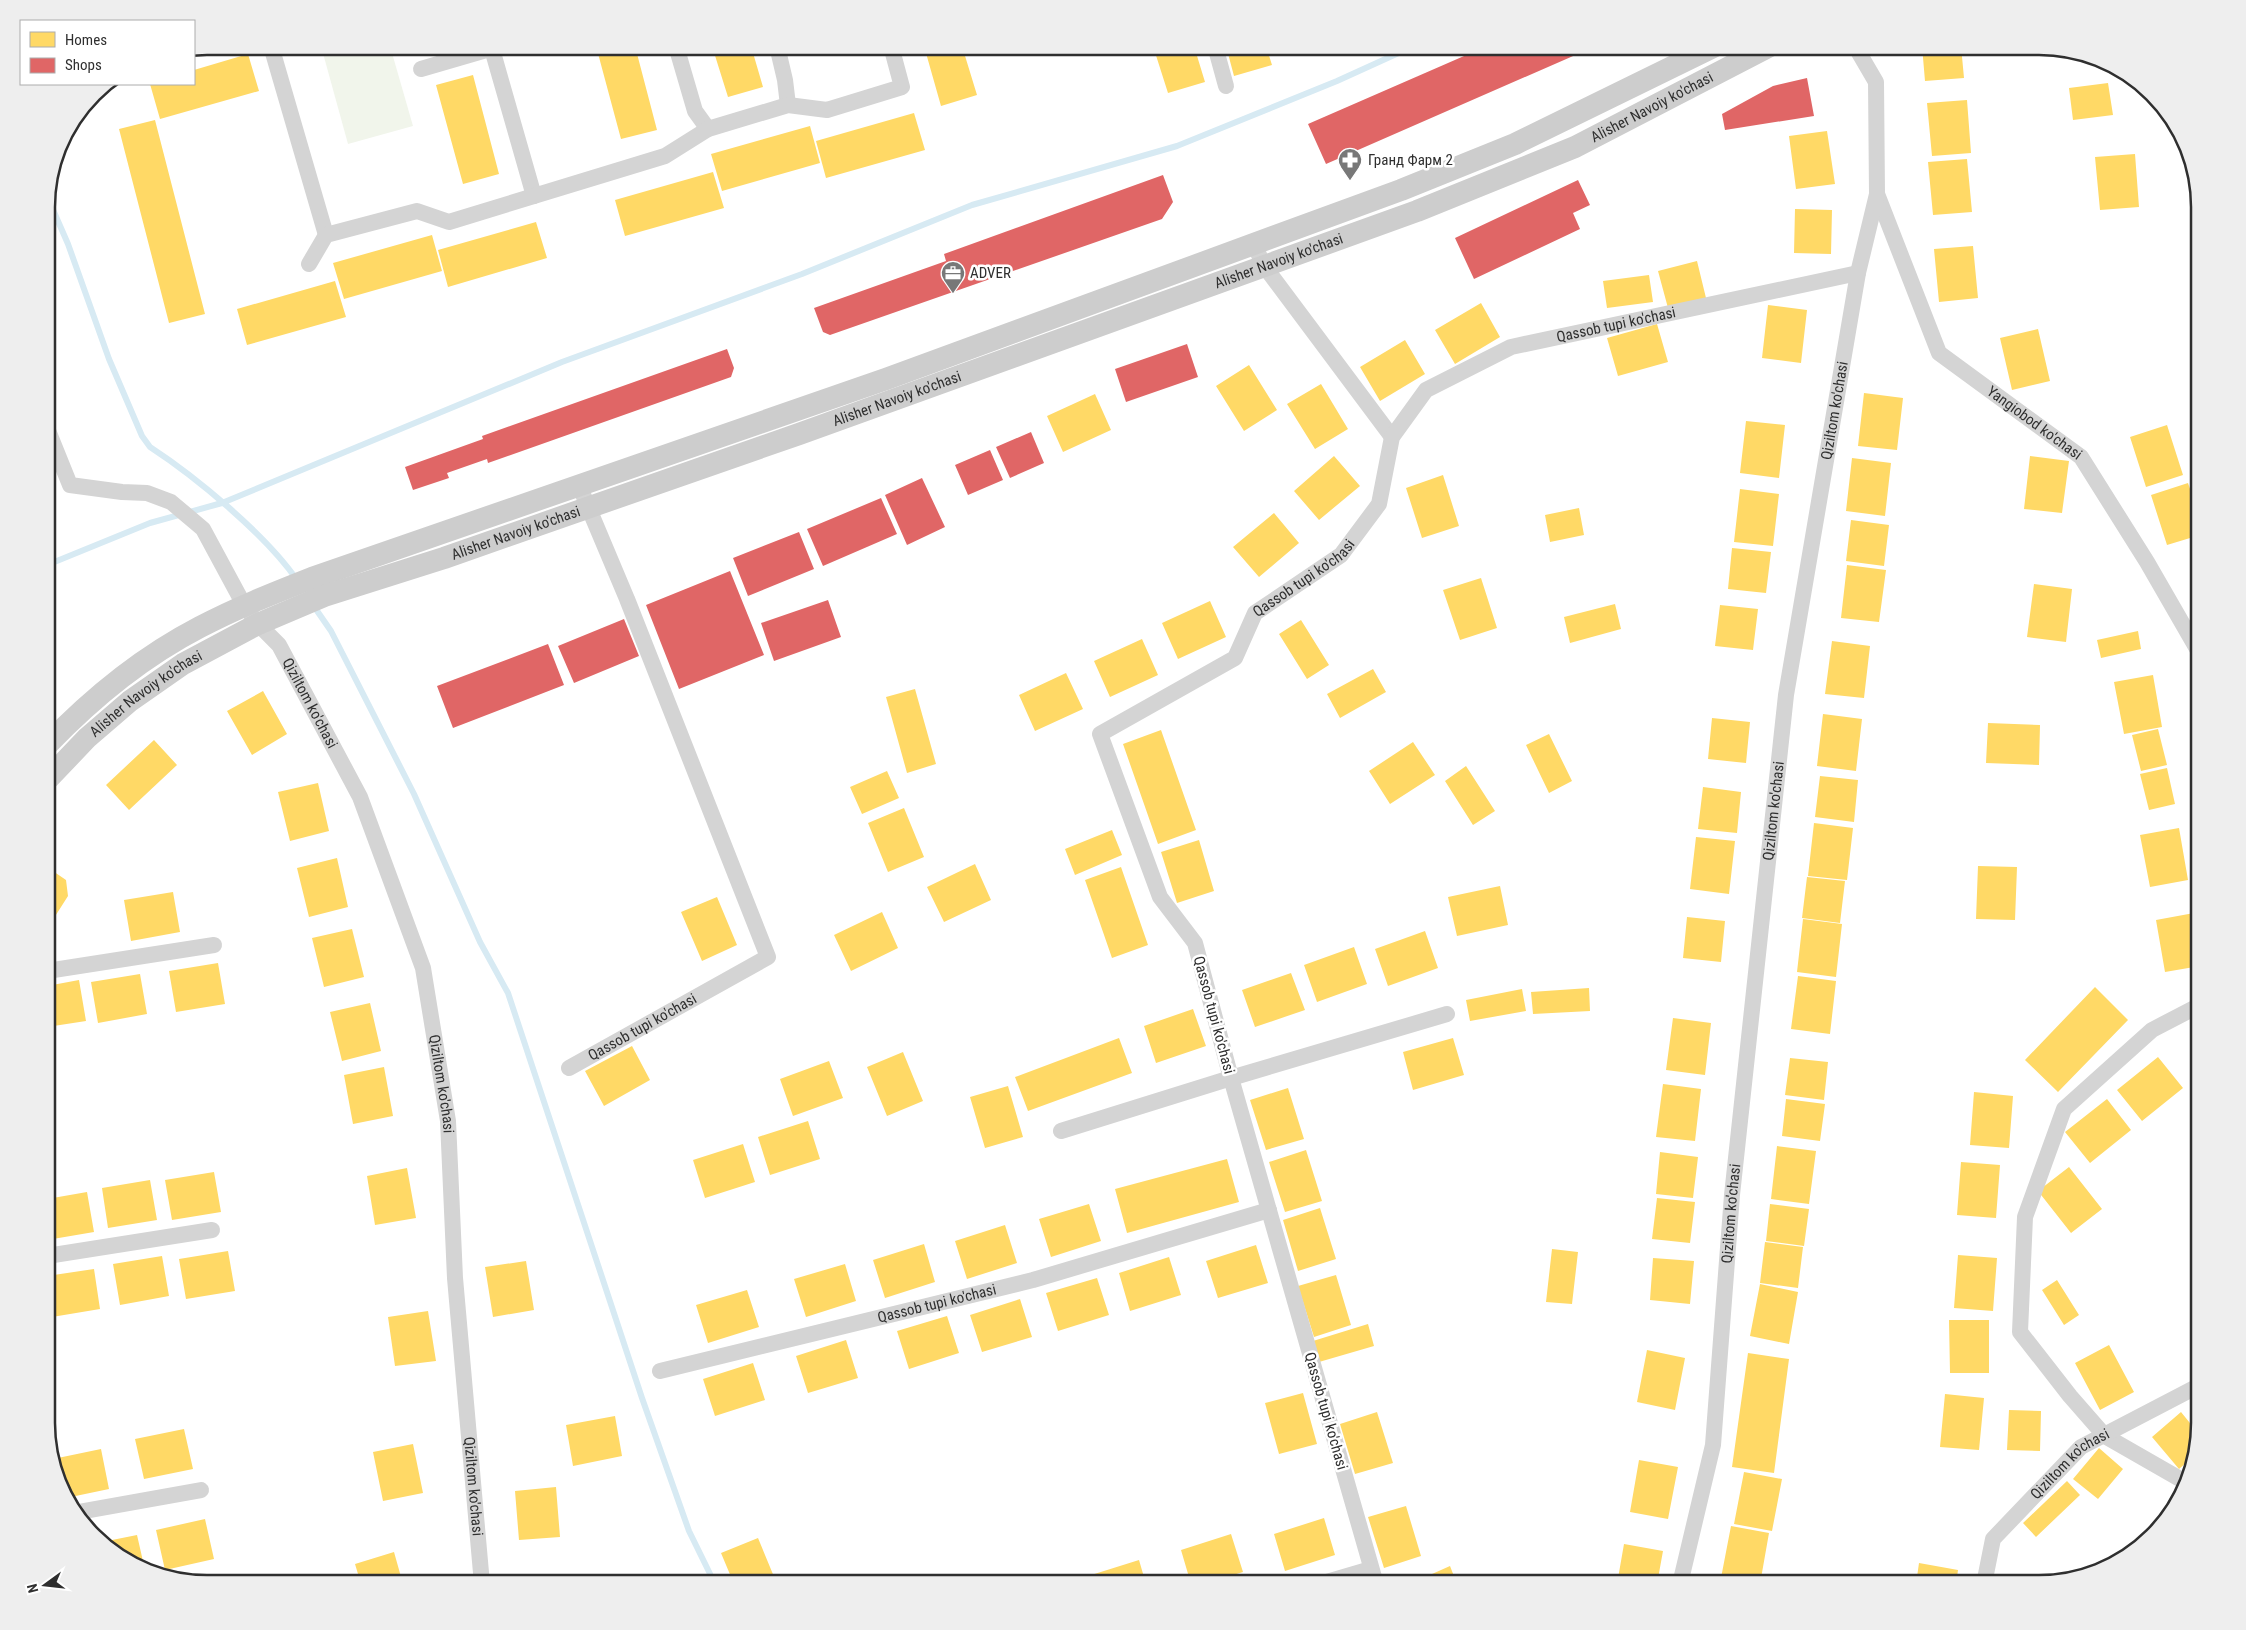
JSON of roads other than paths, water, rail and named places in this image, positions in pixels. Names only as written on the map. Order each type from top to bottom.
[{"type":"main road","name":"Alisher Navoiy ko'chasi","points":[[55,737],[99,694],[156,652],[244,605],[312,578],[579,486],[1080,308],[1401,190],[1514,144],[1697,55]]},
{"type":"main road","name":"Alisher Navoiy ko'chasi","points":[[55,772],[87,738],[130,701],[183,664],[258,624],[324,596],[588,507],[1089,330],[1416,211],[1575,147],[1753,55]]},
{"type":"main road","points":[[1080,308],[1089,330]]},
{"type":"street","points":[[274,55],[326,235]]},
{"type":"street","points":[[421,69],[469,55]]},
{"type":"street","points":[[498,55],[534,196]]},
{"type":"street","points":[[679,55],[695,112],[708,129]]},
{"type":"street","points":[[779,55],[786,80],[788,105]]},
{"type":"street","points":[[309,264],[326,235],[417,211],[449,222],[665,156],[708,129],[788,105],[827,110],[902,87],[893,55]]},
{"type":"street","points":[[1217,55],[1226,86]]},
{"type":"street","name":"Qiziltom ko'chasi","points":[[1682,1575],[1713,1445],[1732,1195],[1786,695],[1858,273],[1877,194],[1876,82],[1860,55]]},
{"type":"street","name":"Yangiobod ko'chasi","points":[[1877,194],[1940,353],[2081,457],[2147,562],[2191,638]]},
{"type":"street","points":[[1254,245],[1265,267],[1392,437]]},
{"type":"street","name":"Qassob tupi ko'chasi","points":[[1374,1575],[1231,1078],[1195,944],[1160,897],[1100,734],[1235,658],[1255,612],[1341,554],[1379,504],[1392,437],[1426,390],[1511,347],[1858,273]]},
{"type":"street","name":"Qiziltom ko'chasi","points":[[55,448],[70,485],[122,492],[147,493],[171,502],[203,528],[244,605],[258,624],[280,645],[360,797],[423,968],[448,1121],[455,1278],[481,1575]]},
{"type":"street","points":[[579,486],[588,507]]},
{"type":"street","name":"Qassob tupi ko'chasi","points":[[569,1068],[768,957],[627,599],[588,507]]},
{"type":"street","points":[[55,970],[214,945]]},
{"type":"street","points":[[2180,1479],[2105,1436],[2070,1396],[2020,1332],[2025,1217],[2064,1109],[2152,1030],[2191,1009]]},
{"type":"street","points":[[1061,1131],[1447,1014]]},
{"type":"street","name":"Qassob tupi ko'chasi","points":[[660,1371],[1033,1280],[1269,1210]]},
{"type":"street","points":[[55,1255],[212,1230]]},
{"type":"street","name":"Qiziltom ko'chasi","points":[[1986,1575],[1993,1539],[2081,1448],[2191,1390]]},
{"type":"street","points":[[84,1511],[201,1490]]},
{"type":"waterway","points":[[55,562],[150,523],[222,503],[562,362],[802,274],[972,205],[1177,146],[1337,81],[1394,55]]},
{"type":"waterway","points":[[55,214],[68,244],[109,359],[142,436],[150,447],[209,490],[249,526],[284,563],[297,580]]},
{"type":"waterway","points":[[313,605],[331,631],[414,794],[480,942],[508,993],[642,1398],[689,1531],[711,1575]]},
{"type":"place","name":"Гранд Фарм 2","points":[[1350,181]]},
{"type":"place","name":"ADVER","points":[[953,294]]}]
